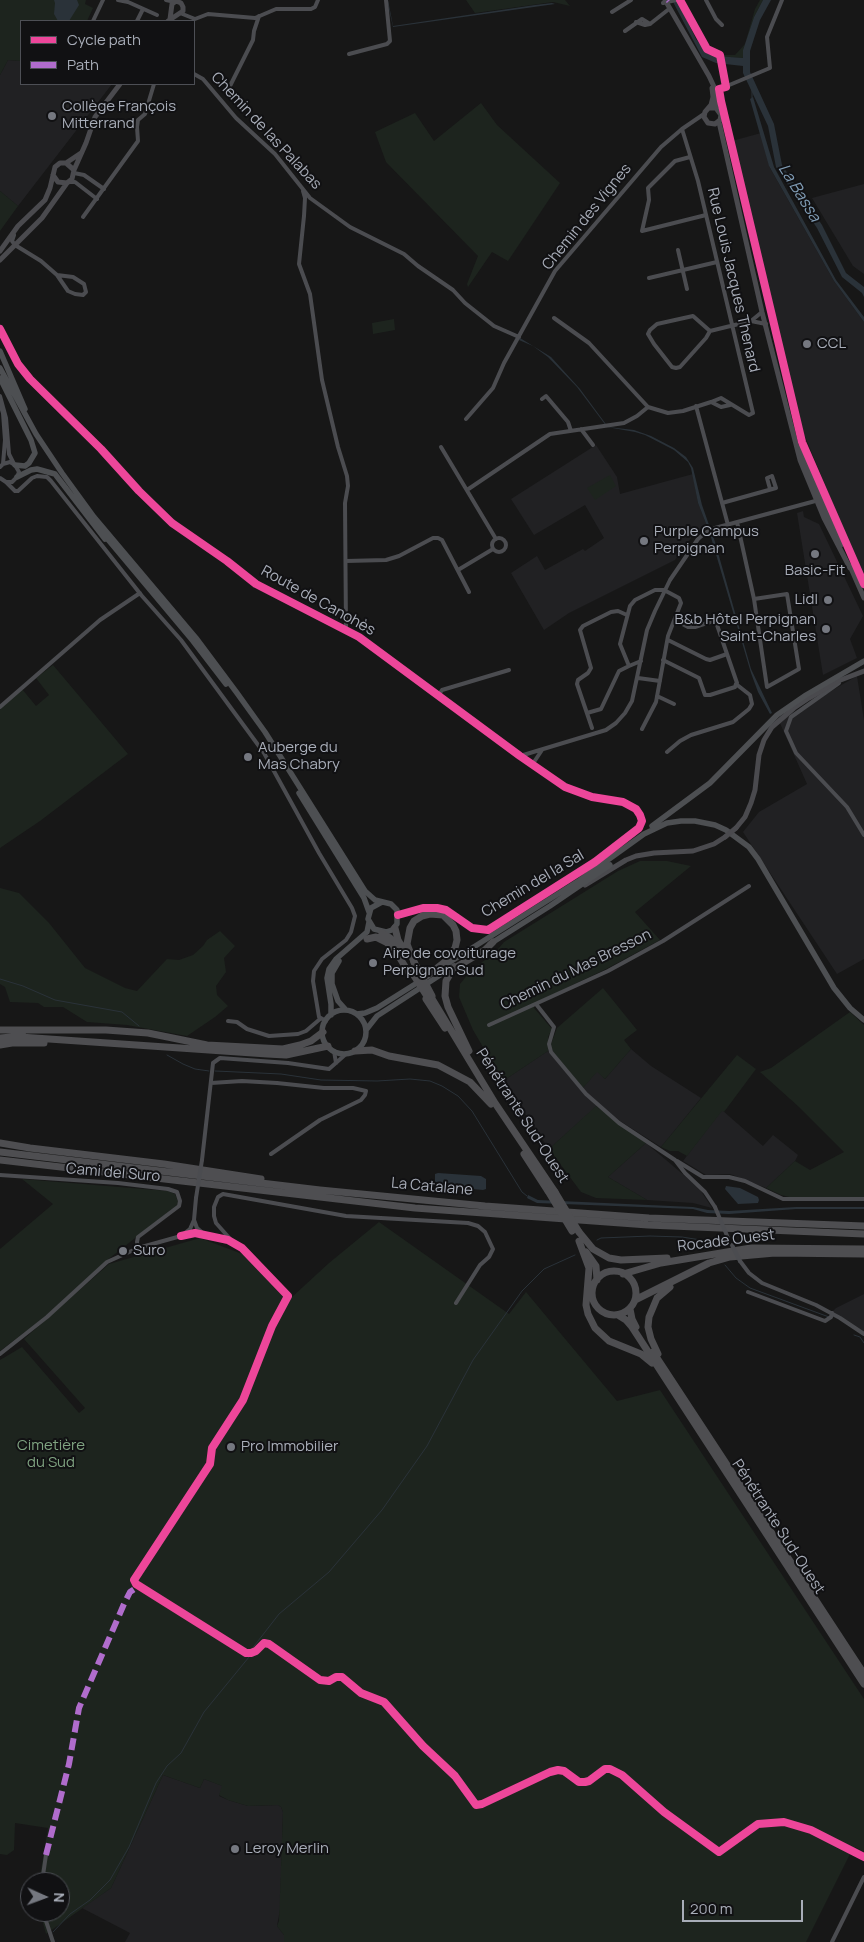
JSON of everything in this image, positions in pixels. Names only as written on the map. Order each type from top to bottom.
[{"type":"highway","points":[[412,969],[407,944],[410,928],[414,921],[430,914],[443,915],[456,931],[457,940],[455,948],[446,961],[427,976]]},
{"type":"highway","points":[[395,928],[398,940],[412,969]]},
{"type":"highway","points":[[380,932],[394,943],[429,998]]},
{"type":"highway","points":[[367,938],[376,938],[386,942],[412,969]]},
{"type":"highway","points":[[493,942],[484,950],[453,969],[445,988],[448,1007],[459,1034],[491,1092],[493,1103]]},
{"type":"highway","name":"Pénétrante Sud-Ouest","points":[[429,998],[437,1008],[493,1103]]},
{"type":"highway","name":"Pénétrante Sud-Ouest","points":[[429,998],[465,1061],[576,1231],[589,1268],[586,1305],[595,1328],[609,1340],[642,1354],[670,1384]]},
{"type":"highway","points":[[0,1030],[106,1030],[148,1033],[207,1045],[283,1049],[300,1046],[323,1032]]},
{"type":"highway","points":[[0,1038],[106,1030]]},
{"type":"highway","points":[[20,1036],[286,1055],[331,1049]]},
{"type":"highway","points":[[0,1046],[12,1043],[106,1043]]},
{"type":"highway","points":[[355,1051],[372,1050],[390,1056],[438,1065],[470,1082],[493,1103]]},
{"type":"highway","points":[[0,1143],[9,1146],[245,1175],[267,1180],[278,1185]]},
{"type":"highway","name":"La Catalane","points":[[0,1152],[415,1200],[583,1213],[864,1226]]},
{"type":"highway","name":"La Catalane","points":[[0,1160],[415,1208],[648,1226],[864,1234]]},
{"type":"highway","points":[[0,1164],[17,1162]]},
{"type":"highway","points":[[576,1231],[599,1254],[615,1260],[706,1255]]},
{"type":"highway","points":[[576,1231],[596,1262],[605,1270],[612,1272]]},
{"type":"highway","name":"Pénétrante Sud-Ouest","points":[[579,1241],[596,1266],[597,1280]]},
{"type":"highway","name":"Rocade Ouest","points":[[612,1272],[623,1274],[661,1263],[751,1248],[864,1249]]},
{"type":"highway","name":"Rocade Ouest","points":[[635,1300],[717,1259],[751,1254],[864,1254]]},
{"type":"highway","points":[[612,1272],[604,1274],[597,1280],[592,1293],[597,1307],[608,1314],[618,1315],[630,1308],[635,1300],[636,1292],[634,1285],[623,1274]]},
{"type":"highway","points":[[665,1367],[651,1339],[648,1327],[649,1317],[657,1298],[686,1274]]},
{"type":"highway","points":[[630,1308],[632,1320],[639,1332],[665,1367],[864,1674]]},
{"type":"highway","name":"Pénétrante Sud-Ouest","points":[[618,1315],[632,1327],[864,1684]]},
{"type":"main road","points":[[665,1],[668,10],[682,30],[714,91],[716,108],[721,115],[717,123],[724,144],[770,330],[772,349]]},
{"type":"main road","points":[[169,20],[177,5]]},
{"type":"main road","points":[[0,260],[46,213],[68,182],[83,151],[95,117],[119,85]]},
{"type":"main road","points":[[714,91],[710,108],[704,114],[707,122],[717,123]]},
{"type":"main road","points":[[710,108],[716,108]]},
{"type":"main road","points":[[0,251],[18,226],[45,200],[50,188],[53,169],[57,164],[66,163],[83,151]]},
{"type":"main road","points":[[66,163],[74,172]]},
{"type":"main road","points":[[53,175],[58,182],[68,182]]},
{"type":"main road","points":[[759,290],[762,312],[793,430],[819,500],[864,598]]},
{"type":"main road","points":[[0,351],[26,410],[62,473]]},
{"type":"main road","points":[[0,368],[36,434],[62,473],[94,517],[218,666],[265,732],[365,891],[375,900],[391,904],[398,915],[395,928],[389,932],[380,932],[367,938],[337,963],[332,973],[334,992],[338,1001],[346,1010]]},
{"type":"main road","points":[[0,376],[31,440],[35,453],[29,464],[25,466],[14,464]]},
{"type":"main road","points":[[0,376],[31,430],[70,491],[112,546],[193,641],[262,734],[364,898],[369,912],[367,932],[336,959],[329,969],[327,978],[331,998],[331,1015]]},
{"type":"main road","points":[[17,477],[37,469],[55,474],[102,536],[112,546]]},
{"type":"main road","points":[[580,880],[710,783],[777,715],[806,695],[864,661]]},
{"type":"main road","points":[[366,1030],[377,1016],[392,1005],[550,906],[631,858],[645,854],[693,851],[714,844],[724,837],[736,828],[751,803],[759,755],[764,740],[772,727],[794,708],[845,678],[864,671]]},
{"type":"main road","points":[[357,1014],[365,1024],[364,1042],[355,1051],[346,1054],[331,1049],[323,1032],[323,1020],[338,1011],[346,1010],[357,1014],[377,1008],[513,924],[580,880],[644,834],[658,827],[682,821],[705,822],[726,830],[749,847],[838,993],[850,1008],[864,1020]]},
{"type":"main road","points":[[550,906],[654,833],[669,827],[691,824],[713,828],[738,842],[750,854],[789,912]]},
{"type":"main road","points":[[369,912],[374,905],[382,902]]},
{"type":"main road","points":[[369,922],[380,932]]},
{"type":"street","points":[[93,20],[103,0]]},
{"type":"street","points":[[118,0],[128,2],[157,15]]},
{"type":"street","points":[[177,5],[187,15],[195,19],[208,14],[255,18],[276,9],[311,9],[315,7],[318,0]]},
{"type":"street","points":[[349,54],[387,44],[390,41],[386,0]]},
{"type":"street","points":[[612,12],[631,0]]},
{"type":"street","points":[[665,1],[676,0]]},
{"type":"street","points":[[706,0],[716,19],[722,25]]},
{"type":"street","points":[[714,91],[770,68],[767,37],[782,0]]},
{"type":"street","points":[[138,20],[143,9]]},
{"type":"street","points":[[624,31],[642,19],[650,24],[668,10]]},
{"type":"street","points":[[229,88],[253,40],[259,16]]},
{"type":"street","name":"Chemin de las Palabas","points":[[195,75],[203,79],[236,118],[275,154],[303,191],[350,227],[404,254],[424,271],[453,290],[465,303],[494,326],[518,337]]},
{"type":"street","points":[[83,217],[138,141],[136,127],[138,120],[145,114],[154,85]]},
{"type":"street","name":"Chemin des Vignes","points":[[466,419],[493,388],[518,337],[555,271],[661,147],[704,114]]},
{"type":"street","points":[[696,120],[707,122]]},
{"type":"street","name":"Rue Louis Jacques Thenard","points":[[648,407],[668,414],[720,398],[749,415],[753,413],[706,215],[682,129]]},
{"type":"street","points":[[690,157],[676,161],[648,188],[649,200],[642,231],[706,215]]},
{"type":"street","points":[[74,172],[84,174],[104,190]]},
{"type":"street","points":[[68,182],[75,182],[97,199]]},
{"type":"street","points":[[303,191],[305,198],[299,264],[310,294],[322,380],[348,486],[345,503],[346,630]]},
{"type":"street","points":[[18,226],[12,241],[15,245],[41,261],[57,275],[64,286],[75,294],[83,295],[86,292],[84,284],[69,276],[57,275]]},
{"type":"street","points":[[21,240],[21,247]]},
{"type":"street","points":[[678,250],[687,289]]},
{"type":"street","points":[[649,278],[717,262]]},
{"type":"street","points":[[64,286],[64,282],[69,276]]},
{"type":"street","points":[[710,331],[693,316],[657,324],[648,334],[672,367],[676,368],[680,367],[710,331],[751,321],[762,312]]},
{"type":"street","points":[[467,490],[550,434],[624,423],[648,407],[589,343],[554,318]]},
{"type":"street","points":[[751,321],[766,324]]},
{"type":"street","name":"Route de Canohès","points":[[0,329],[18,364],[30,379],[172,523],[227,561],[256,584],[346,630],[376,649],[532,765],[565,787],[580,794],[623,802],[636,809],[642,821]]},
{"type":"street","points":[[0,396],[6,418],[9,454],[18,472],[17,477],[12,482],[6,482]]},
{"type":"street","points":[[542,399],[546,396],[568,422],[571,431]]},
{"type":"street","name":"Rue Louis Jacques Thenard","points":[[711,402],[721,407],[730,405]]},
{"type":"street","points":[[0,404],[3,413],[5,440],[1,466]]},
{"type":"street","points":[[696,406],[728,525]]},
{"type":"street","points":[[581,429],[593,445]]},
{"type":"street","points":[[441,447],[496,539]]},
{"type":"street","points":[[1,466],[7,462],[14,464]]},
{"type":"street","points":[[0,478],[15,491],[21,490],[32,478],[37,476],[47,477],[140,593],[181,640],[227,700],[264,753],[319,853],[352,908],[355,916],[351,932],[346,940],[322,959],[314,971],[315,994],[323,1020],[298,1034],[269,1036],[247,1029],[237,1022],[228,1021]]},
{"type":"street","points":[[12,482],[12,489]]},
{"type":"street","points":[[722,503],[770,489]]},
{"type":"street","points":[[520,756],[606,730],[616,723],[632,701],[647,630],[664,590],[698,539],[705,533],[737,522],[819,500]]},
{"type":"street","points":[[737,522],[754,599],[767,687],[799,669],[786,594],[754,599]]},
{"type":"street","points":[[346,561],[386,560],[399,556],[433,538],[438,538],[442,540],[470,592]]},
{"type":"street","points":[[493,549],[499,553],[504,551],[506,547],[506,542],[503,539],[496,539]]},
{"type":"street","points":[[493,549],[492,545],[496,539]]},
{"type":"street","points":[[458,570],[493,549]]},
{"type":"street","points":[[629,666],[620,644],[632,603],[655,590],[664,590],[679,598],[680,603],[668,636],[657,696],[642,729]]},
{"type":"street","points":[[0,706],[100,620],[140,593]]},
{"type":"street","points":[[592,728],[577,684],[578,680],[588,674],[591,668],[580,630],[583,626],[611,612],[627,615]]},
{"type":"street","points":[[663,660],[699,678],[705,695],[735,687],[737,683],[716,622],[713,621],[694,628],[675,620]]},
{"type":"street","points":[[668,640],[710,660],[727,654]]},
{"type":"street","points":[[587,713],[602,709],[619,671],[641,661]]},
{"type":"street","points":[[441,697],[440,693],[442,690],[509,670]]},
{"type":"street","points":[[638,678],[660,681]]},
{"type":"street","points":[[845,678],[791,717],[786,731],[796,753],[847,807],[864,835]]},
{"type":"street","points":[[667,752],[686,738],[733,722],[750,709],[752,704],[750,694],[736,684]]},
{"type":"street","points":[[657,696],[674,704]]},
{"type":"street","points":[[532,765],[543,750]]},
{"type":"street","name":"Chemin del la Sal","points":[[398,915],[423,908],[437,908],[446,910],[472,928],[488,930],[595,862],[639,828],[642,821]]},
{"type":"street","name":"Chemin du Mas Bresson","points":[[489,1025],[608,970],[663,941],[749,886]]},
{"type":"street","points":[[536,1004],[554,1027],[549,1044],[551,1052],[586,1094],[619,1123],[703,1177],[730,1178],[745,1181],[783,1199],[864,1199]]},
{"type":"street","points":[[331,1049],[336,1063]]},
{"type":"street","points":[[181,1236],[190,1229],[194,1220],[213,1063],[220,1058],[288,1063],[322,1070],[329,1069],[346,1054]]},
{"type":"street","points":[[211,1083],[242,1081],[324,1088],[353,1088],[366,1091],[365,1096],[361,1100],[320,1120],[271,1154]]},
{"type":"street","points":[[675,1160],[685,1173],[705,1192],[715,1208],[740,1261],[749,1273],[762,1283],[832,1313],[864,1334]]},
{"type":"street","name":"Cami del Suro","points":[[0,1175],[118,1184],[168,1189],[176,1192],[180,1201],[179,1206],[138,1237],[138,1248]]},
{"type":"street","points":[[234,1243],[216,1223],[214,1216],[214,1207],[218,1197],[224,1194],[346,1216],[468,1223],[478,1226],[485,1232],[493,1249],[489,1258],[480,1265],[456,1304]]},
{"type":"street","points":[[194,1220],[197,1228],[204,1234]]},
{"type":"street","points":[[0,1354],[47,1318],[107,1262],[138,1248],[195,1233],[234,1243],[242,1248],[288,1296],[272,1326],[243,1400],[212,1448],[210,1464],[134,1580],[136,1584],[246,1653],[252,1653],[264,1643],[269,1644],[320,1680],[329,1681],[336,1677],[342,1677],[361,1693],[384,1702],[422,1746],[455,1776],[476,1805],[482,1804],[550,1772],[564,1771],[579,1782],[585,1782],[605,1769],[610,1769],[622,1775],[664,1812],[719,1852],[758,1824],[784,1822],[811,1830],[864,1857]]},
{"type":"street","points":[[748,1292],[825,1321],[831,1317],[832,1313]]},
{"type":"street","points":[[43,1872],[46,1855]]},
{"type":"street","points":[[832,1942],[863,1883],[864,1877]]},
{"type":"street","points":[[46,1922],[53,1942]]},
{"type":"shaded area","points":[[8,60],[20,61],[20,85],[111,85],[18,206],[0,191],[0,75]]},
{"type":"shaded area","points":[[761,133],[770,168],[834,281],[864,322],[864,579],[804,434],[784,360],[740,176],[732,141]]},
{"type":"shaded area","points":[[864,184],[864,274],[853,266],[812,198]]},
{"type":"shaded area","name":"Purple Campus Perpignan","points":[[596,445],[617,477],[620,494],[693,474],[698,503],[707,526],[694,534],[675,560],[569,613],[544,630],[511,573],[537,556],[545,570],[583,549],[585,551],[604,538],[585,505],[534,535],[511,499]]},
{"type":"shaded area","points":[[803,511],[804,517],[819,524],[863,616],[850,639],[857,658],[823,675],[797,513]]},
{"type":"shaded area","points":[[857,676],[864,720],[864,959],[837,974],[743,832],[759,812],[807,784],[779,721]]},
{"type":"shaded area","points":[[631,1049],[651,1066],[701,1098],[661,1147],[620,1121],[599,1104],[549,1149],[503,1081],[548,1051],[581,1090],[597,1071],[605,1079]]},
{"type":"shaded area","points":[[722,1110],[763,1146],[773,1135],[798,1155],[795,1161],[766,1188],[730,1174],[706,1175],[683,1161]]},
{"type":"shaded area","points":[[646,1143],[699,1188],[712,1208],[693,1203],[647,1200],[608,1177]]},
{"type":"shaded area","points":[[864,1294],[864,1332],[832,1312],[836,1308]]},
{"type":"shaded area","points":[[163,1775],[200,1788],[204,1779],[223,1786],[219,1796],[248,1806],[278,1805],[281,1807],[283,1812],[280,1910],[277,1926],[284,1935],[284,1942],[125,1942],[130,1933],[82,1908],[111,1888]]},
{"type":"green space","points":[[0,0],[86,0],[85,4],[93,8],[87,20],[20,20],[20,61],[8,60],[0,75]]},
{"type":"green space","points":[[466,0],[565,0],[570,6],[553,2],[475,13]]},
{"type":"green space","points":[[760,0],[763,0],[754,17],[745,44],[755,9]]},
{"type":"green space","points":[[745,44],[743,58],[722,57],[723,55],[735,55]]},
{"type":"green space","points":[[481,103],[497,125],[560,183],[508,261],[492,252],[468,287],[467,284],[478,256],[386,162],[375,132],[415,113],[434,141]]},
{"type":"green space","points":[[0,191],[18,206],[0,231]]},
{"type":"green space","points":[[394,319],[395,330],[373,334],[372,323]]},
{"type":"green space","points":[[610,475],[616,486],[595,500],[587,488]]},
{"type":"green space","points":[[53,665],[128,754],[40,821],[0,848],[0,709],[22,689],[36,706],[49,695],[36,678]]},
{"type":"green space","points":[[640,861],[667,861],[691,866],[635,912],[660,940],[606,969],[535,1003],[534,1008],[552,1029],[548,1037],[548,1051],[503,1081],[473,1030],[459,997],[460,984],[473,968],[493,955],[504,942],[618,871]]},
{"type":"green space","points":[[0,888],[19,893],[49,923],[85,968],[125,988],[137,991],[167,959],[179,960],[193,955],[207,940],[220,931],[235,946],[224,958],[226,972],[216,986],[217,995],[228,1006],[187,1036],[127,1025],[87,1022],[63,1007],[44,1007],[38,1003],[10,1002],[5,987],[0,984]]},
{"type":"green space","points":[[603,988],[637,1030],[624,1040],[631,1049],[605,1079],[597,1072],[583,1088],[553,1052],[551,1044],[557,1028]]},
{"type":"green space","points":[[850,1012],[864,1025],[864,1197],[793,1198],[781,1195],[766,1188],[795,1161],[810,1170],[844,1152],[799,1107],[760,1072],[771,1068]]},
{"type":"green space","points":[[737,1055],[756,1069],[724,1112],[722,1111],[687,1156],[678,1151],[670,1151],[661,1147]]},
{"type":"green space","points":[[596,1106],[646,1143],[608,1177],[647,1200],[596,1198],[581,1192],[549,1149]]},
{"type":"green space","points":[[22,1179],[168,1191],[175,1194],[178,1201],[177,1205],[106,1261],[46,1316],[0,1351],[0,1249],[53,1204]]},
{"type":"green space","name":"Cimetière du Sud","points":[[379,1222],[509,1314],[526,1292],[617,1401],[660,1390],[864,1699],[864,1852],[855,1847],[850,1854],[806,1942],[284,1942],[284,1935],[277,1926],[279,1921],[283,1812],[281,1807],[278,1805],[248,1806],[228,1800],[219,1795],[222,1786],[204,1779],[200,1788],[163,1775],[111,1888],[70,1917],[70,1872],[41,1872],[48,1828],[15,1823],[14,1850],[7,1855],[0,1854],[0,1360],[22,1347],[79,1413],[85,1408],[24,1339],[109,1264],[200,1238],[245,1255],[292,1297],[329,1263]]},
{"type":"green space","points":[[43,1922],[63,1922],[46,1934]]},
{"type":"water","points":[[54,0],[77,0],[79,5],[70,20],[57,20],[54,14]]},
{"type":"water","points":[[387,0],[393,26],[535,5],[555,4],[393,27]]},
{"type":"water","points":[[672,0],[677,0],[696,39],[707,53],[716,56],[743,58],[743,50],[754,17],[763,0],[771,0],[760,20],[750,51],[750,72],[774,124],[782,165],[822,225],[846,273],[864,287],[864,297],[862,293],[842,277],[817,228],[776,167],[768,126],[743,73],[743,66],[716,63],[702,57]]},
{"type":"water","points":[[753,97],[774,167],[836,280],[864,317],[864,322],[834,281],[769,166],[750,99]]},
{"type":"water","points":[[520,338],[551,357],[580,389],[608,427],[634,430],[651,436],[674,448],[686,457],[693,468],[702,505],[715,542],[751,669],[772,713],[770,714],[758,692],[751,673],[710,534],[698,503],[688,462],[674,450],[645,435],[607,427],[577,387],[548,357],[533,346],[519,340],[513,351]]},
{"type":"water","points":[[435,1174],[481,1176],[486,1179],[486,1189],[436,1186]]},
{"type":"water","points":[[726,1186],[740,1188],[758,1197],[758,1203],[738,1204],[725,1189]]},
{"type":"water","points":[[528,1195],[538,1200],[693,1207],[729,1211],[796,1207],[864,1207],[864,1209],[796,1209],[729,1214],[707,1213],[693,1209],[537,1203],[527,1198]]},
{"type":"waterway","name":"La Bassa","points":[[752,87],[752,98]]},
{"type":"waterway","points":[[0,979],[23,986],[55,1000],[122,1012],[139,1026]]},
{"type":"waterway","points":[[167,1055],[195,1069],[209,1071]]},
{"type":"waterway","points":[[215,1071],[281,1074],[321,1080],[377,1081],[410,1079],[430,1081],[458,1096],[472,1111],[522,1192],[527,1196]]},
{"type":"waterway","points":[[597,1240],[601,1238],[650,1236],[682,1237],[711,1243]]},
{"type":"waterway","points":[[709,1239],[713,1248]]},
{"type":"waterway","points":[[53,1932],[70,1914],[90,1900],[110,1880],[129,1847],[156,1783],[167,1766],[181,1753],[204,1712],[249,1657],[251,1650],[279,1614],[329,1572],[382,1510],[427,1446],[473,1360],[522,1291],[544,1269],[575,1255]]},
{"type":"waterway","points":[[725,1265],[736,1278],[750,1288],[829,1317]]},
{"type":"waterway","points":[[854,1335],[860,1337],[864,1343]]},
{"type":"marked path","points":[[46,1855],[69,1764],[79,1708],[124,1604],[130,1592],[139,1586]]},
{"type":"cycle path","points":[[680,0],[707,49],[720,55],[726,87],[719,89],[721,101],[802,442],[864,584]]},
{"type":"cycle path","points":[[0,329],[18,364],[30,379],[172,523],[227,561],[256,584],[359,637],[565,787],[592,797],[623,802],[636,809],[640,815],[642,821],[639,828],[595,862],[488,930],[472,928],[446,910],[437,908],[423,908],[398,915]]},
{"type":"cycle path","points":[[181,1236],[195,1233],[228,1240],[242,1248],[288,1296],[272,1326],[243,1400],[212,1448],[210,1464],[134,1580],[136,1584],[246,1653],[256,1651],[264,1643],[269,1644],[320,1680],[329,1681],[336,1677],[342,1677],[361,1693],[384,1702],[423,1746],[455,1776],[476,1805],[482,1804],[550,1772],[564,1771],[579,1782],[585,1782],[605,1769],[610,1769],[622,1775],[664,1812],[719,1852],[758,1824],[784,1822],[811,1830],[864,1857]]},
{"type":"place","name":"Collège François Mitterrand","points":[[52,116]]},
{"type":"place","name":"CCL","points":[[807,344]]},
{"type":"place","name":"Purple Campus Perpignan","points":[[644,541]]},
{"type":"place","name":"Basic-Fit","points":[[815,554]]},
{"type":"place","name":"Lidl","points":[[828,600]]},
{"type":"place","name":"B&b Hôtel Perpignan Saint-Charles","points":[[826,629]]},
{"type":"place","name":"Auberge du Mas Chabry","points":[[248,757]]},
{"type":"place","name":"Aire de covoiturage Perpignan Sud","points":[[373,963]]},
{"type":"place","name":"Suro","points":[[123,1251]]},
{"type":"place","name":"Pro Immobilier","points":[[231,1447]]},
{"type":"place","name":"Leroy Merlin","points":[[235,1849]]}]
